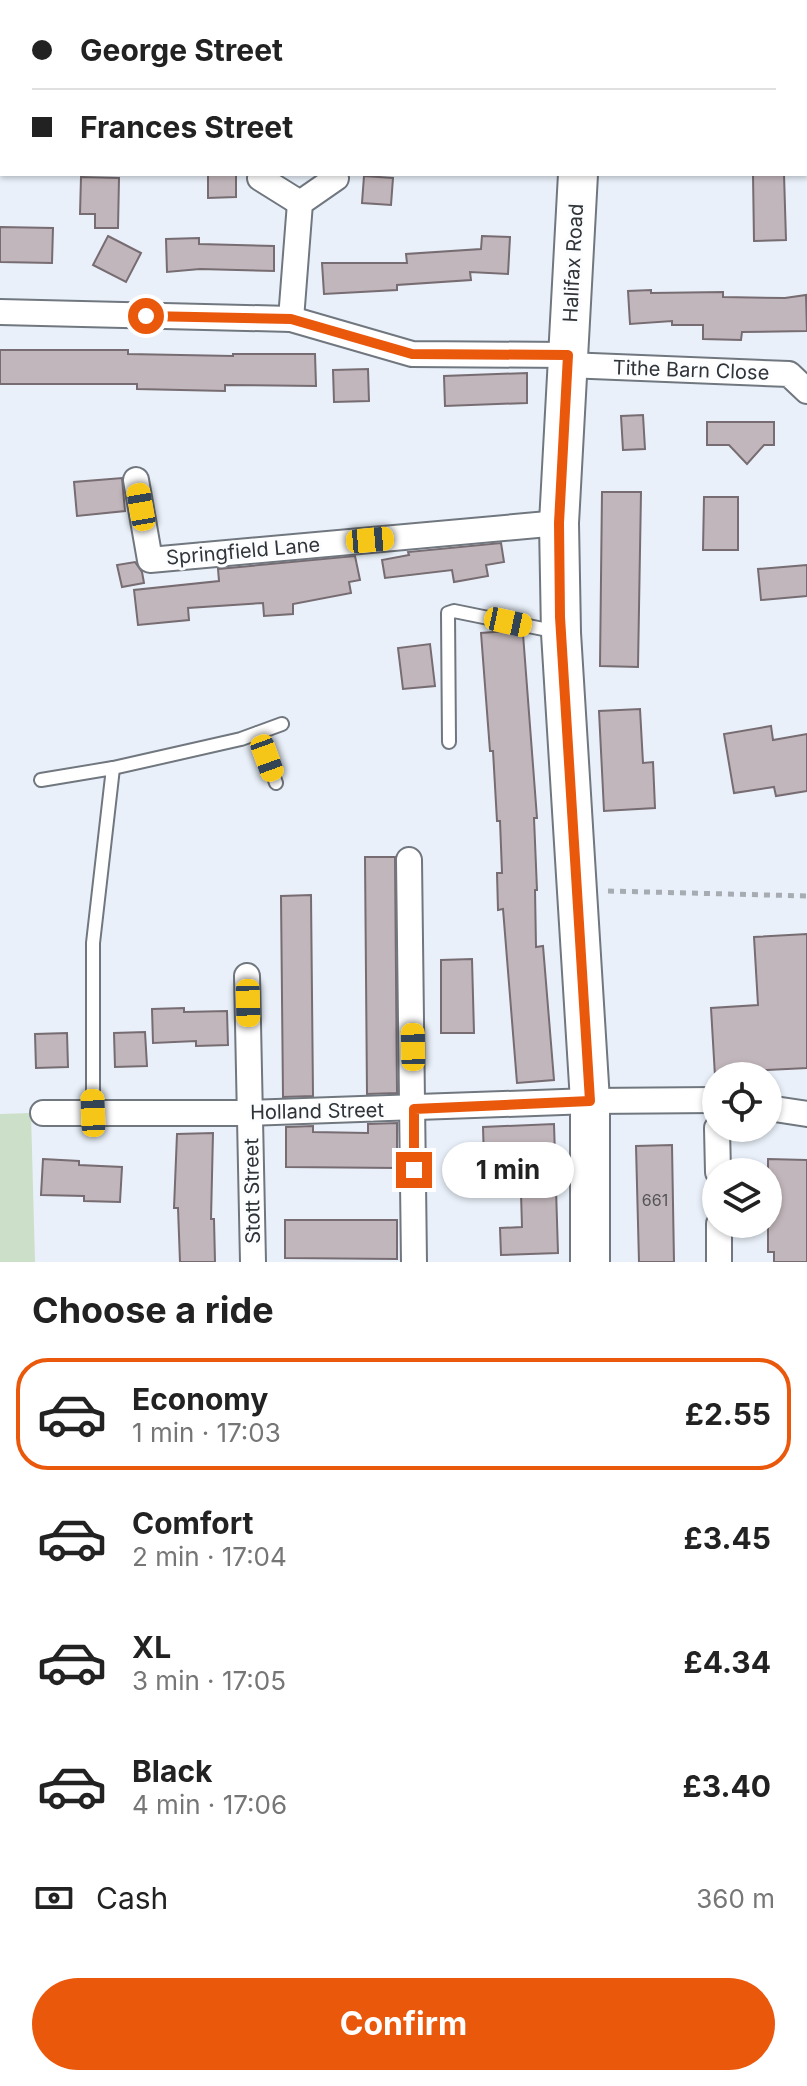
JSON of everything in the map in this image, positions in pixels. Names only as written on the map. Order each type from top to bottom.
[{"type":"highway","name":"Halifax Road","points":[[578,176],[559,523],[561,633],[590,1101],[590,1262]]},
{"type":"street","points":[[260,178],[300,203]]},
{"type":"street","points":[[300,203],[336,178]]},
{"type":"street","points":[[291,319],[300,203]]},
{"type":"street","name":"Tithe Barn Close","points":[[0,312],[291,319],[412,354],[789,374],[807,391]]},
{"type":"street","name":"Springfield Lane","points":[[136,480],[150,560],[559,523]]},
{"type":"street","points":[[409,860],[414,1262]]},
{"type":"street","name":"Stott Street","points":[[247,976],[253,1262]]},
{"type":"street","name":"Holland Street","points":[[43,1113],[250,1113],[702,1100]]},
{"type":"street","points":[[782,1110],[807,1114]]},
{"type":"street","points":[[719,1238],[719,1262]]},
{"type":"lane","points":[[449,742],[448,613],[454,611],[561,633]]},
{"type":"lane","points":[[41,780],[113,768],[241,739],[282,724]]},
{"type":"lane","points":[[258,733],[276,783]]},
{"type":"lane","points":[[93,1113],[93,943],[113,768]]},
{"type":"path","points":[[577,890],[807,896]]},
{"type":"green space","points":[[31,1113],[35,1262],[0,1262],[0,1114]]},
{"type":"building","points":[[208,176],[236,176],[236,197],[208,198]]},
{"type":"building","points":[[364,176],[393,178],[391,205],[362,203]]},
{"type":"building","points":[[753,176],[784,176],[786,240],[754,241]]},
{"type":"building","points":[[81,177],[119,178],[118,228],[95,228],[95,214],[80,214]]},
{"type":"building","points":[[0,227],[53,228],[52,263],[0,262]]},
{"type":"building","points":[[108,236],[141,253],[126,282],[93,265]]},
{"type":"building","points":[[482,236],[510,237],[508,274],[470,272],[471,280],[397,285],[397,290],[324,294],[322,263],[407,263],[406,254],[481,249]]},
{"type":"building","points":[[199,238],[199,244],[274,246],[274,271],[200,269],[167,272],[166,239]]},
{"type":"building","points":[[651,290],[651,293],[723,292],[723,297],[785,298],[806,295],[807,331],[742,332],[741,340],[703,339],[703,325],[672,325],[672,321],[630,324],[628,291]]},
{"type":"building","points":[[0,350],[128,350],[128,354],[233,356],[315,354],[316,386],[225,385],[225,391],[137,389],[137,384],[0,384]]},
{"type":"building","points":[[368,369],[369,401],[334,402],[333,370]]},
{"type":"building","points":[[527,373],[527,403],[445,406],[444,376]]},
{"type":"building","points":[[643,415],[645,449],[623,450],[621,416]]},
{"type":"building","points":[[707,422],[774,422],[774,445],[764,445],[747,464],[729,445],[707,445]]},
{"type":"building","points":[[122,478],[125,511],[77,516],[74,482]]},
{"type":"building","points":[[602,492],[641,492],[638,667],[600,666]]},
{"type":"building","points":[[704,497],[738,497],[738,550],[703,550]]},
{"type":"building","points":[[501,543],[504,562],[486,565],[488,576],[454,582],[452,570],[385,578],[382,560],[409,555],[408,552]]},
{"type":"building","points":[[355,556],[360,580],[349,582],[351,593],[293,604],[293,614],[264,616],[263,603],[188,608],[189,620],[138,625],[134,590],[219,581],[218,569]]},
{"type":"building","points":[[135,562],[142,572],[144,583],[122,587],[117,565]]},
{"type":"building","points":[[807,565],[807,596],[761,600],[758,569]]},
{"type":"building","points":[[507,631],[523,634],[537,818],[534,818],[536,947],[543,946],[554,1080],[517,1083],[503,909],[498,910],[497,873],[502,873],[500,821],[497,821],[481,633]]},
{"type":"building","points":[[430,644],[435,686],[403,689],[398,648]]},
{"type":"building","points":[[640,709],[643,763],[653,762],[655,808],[604,811],[599,711]]},
{"type":"building","points":[[771,726],[773,740],[807,734],[807,791],[776,796],[774,787],[734,793],[724,734]]},
{"type":"building","points":[[365,857],[395,857],[397,1093],[367,1094]]},
{"type":"building","points":[[311,895],[313,1096],[283,1097],[281,896]]},
{"type":"building","points":[[807,934],[807,1068],[782,1069],[782,1062],[714,1062],[711,1008],[758,1005],[754,937]]},
{"type":"building","points":[[472,959],[474,1033],[441,1033],[441,960]]},
{"type":"building","points":[[184,1008],[184,1012],[227,1011],[228,1045],[196,1046],[196,1041],[153,1043],[152,1009]]},
{"type":"building","points":[[145,1032],[147,1066],[115,1067],[114,1033]]},
{"type":"building","points":[[67,1033],[68,1067],[36,1068],[35,1034]]},
{"type":"building","points":[[397,1123],[397,1168],[286,1167],[286,1127],[313,1126],[313,1132],[368,1133],[368,1124]]},
{"type":"building","points":[[554,1124],[558,1253],[501,1255],[500,1228],[522,1227],[520,1159],[484,1160],[483,1127]]},
{"type":"building","points":[[213,1133],[211,1219],[214,1219],[215,1262],[180,1262],[178,1208],[174,1208],[177,1134]]},
{"type":"building","points":[[672,1145],[674,1262],[639,1262],[636,1146]]},
{"type":"building","points":[[43,1159],[122,1167],[120,1202],[84,1201],[84,1196],[41,1195]]},
{"type":"building","points":[[782,1159],[807,1160],[807,1262],[774,1262],[774,1252],[768,1252],[768,1238],[782,1238]]},
{"type":"building","points":[[285,1220],[397,1220],[397,1259],[285,1258]]},
{"type":"route","points":[[146,316],[291,319],[412,354],[568,355],[559,523],[560,617],[590,1101],[414,1109],[414,1170]]}]
